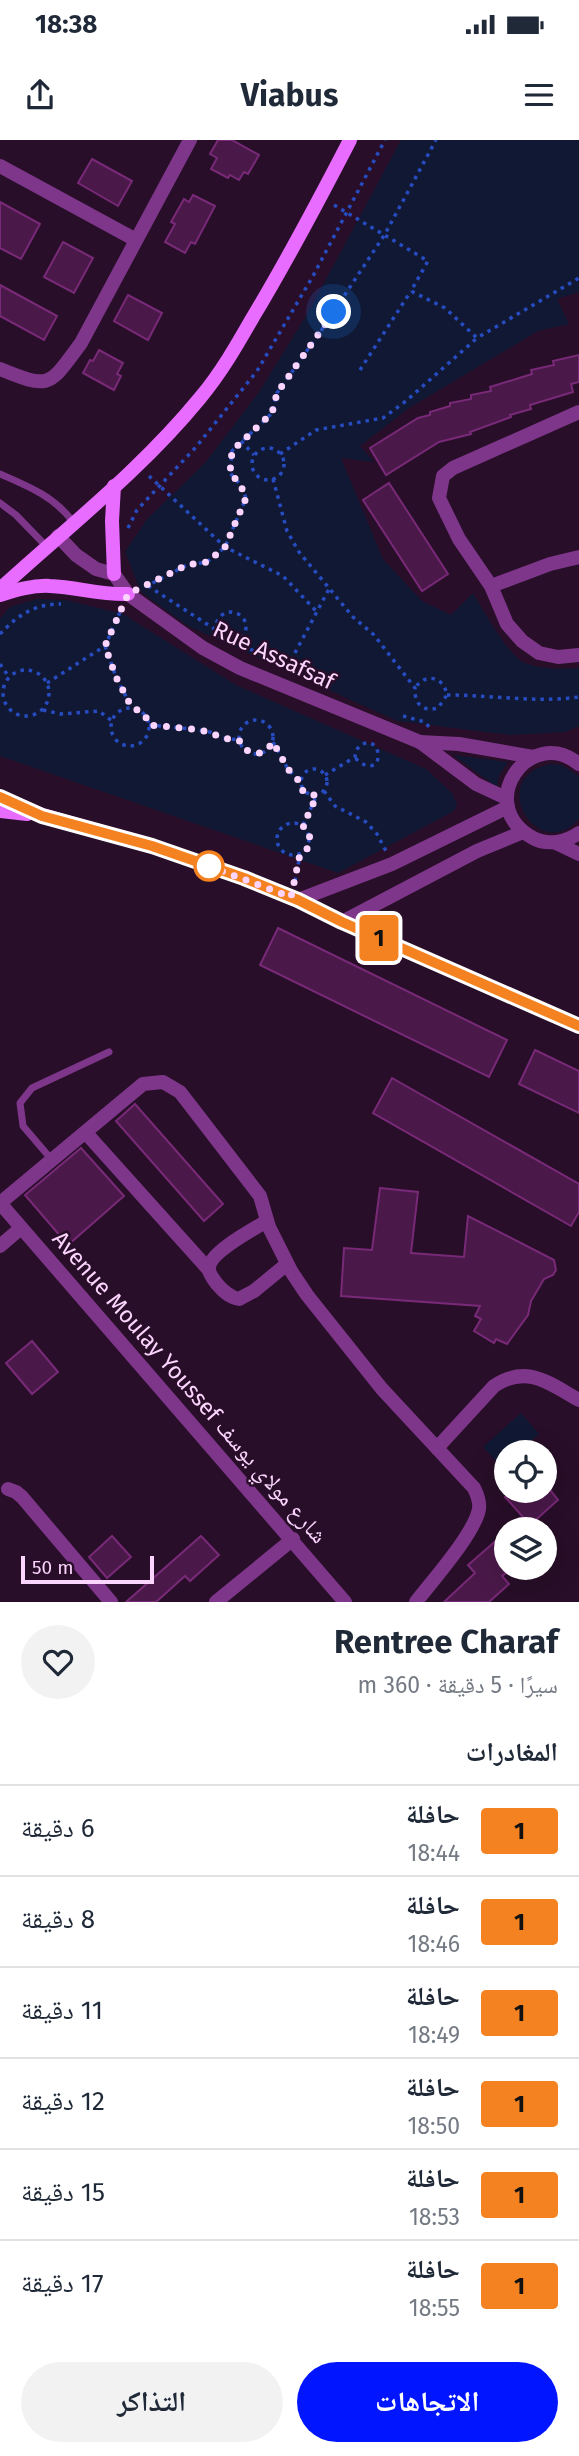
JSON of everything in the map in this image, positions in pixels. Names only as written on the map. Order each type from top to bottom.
[{"type":"main road","points":[[0,589],[114,486],[201,397],[228,360],[275,281],[351,140]]},
{"type":"main road","points":[[114,486],[114,574]]},
{"type":"main road","points":[[0,595],[47,586],[107,595],[128,594]]},
{"type":"main road","points":[[0,797],[42,816]]},
{"type":"main road","points":[[0,811],[42,816],[152,846],[295,899],[579,1026]]},
{"type":"street","points":[[0,369],[34,383],[51,379],[60,371],[81,343],[190,140]]},
{"type":"street","points":[[0,166],[136,240]]},
{"type":"street","points":[[579,412],[469,460],[443,476],[439,498],[459,539],[491,586],[507,624],[539,653],[558,657],[579,655]]},
{"type":"street","points":[[52,541],[96,569],[114,574]]},
{"type":"street","points":[[491,586],[579,556]]},
{"type":"street","name":"Rue Assafsaf","points":[[114,574],[128,594],[203,648],[240,668],[420,741],[476,785],[507,802]]},
{"type":"street","name":"Rue Assafsaf","points":[[420,741],[459,744],[533,757],[553,753],[577,759]]},
{"type":"street","points":[[533,757],[519,767],[510,781],[507,802],[513,821],[523,832],[538,841],[556,843],[579,854]]},
{"type":"street","points":[[295,899],[392,864],[507,802]]},
{"type":"street","points":[[342,922],[477,851],[523,832]]},
{"type":"street","points":[[556,843],[579,833]]},
{"type":"street","points":[[0,1203],[143,1084],[152,1081],[171,1085],[180,1092],[260,1196],[267,1221],[287,1264],[307,1295],[382,1389],[474,1488],[480,1508],[467,1534],[416,1602]]},
{"type":"street","points":[[86,1133],[209,1269],[213,1279],[230,1297],[239,1299],[254,1291],[287,1264]]},
{"type":"street","name":"Avenue Moulay Youssef شارع مولاي يوسف","points":[[0,1203],[345,1602]]},
{"type":"street","points":[[209,1269],[211,1261],[223,1249],[267,1221]]},
{"type":"street","points":[[0,1246],[21,1228]]},
{"type":"street","points":[[437,1447],[494,1385],[505,1378],[532,1376],[579,1400]]},
{"type":"street","points":[[4,1492],[16,1492],[22,1497],[111,1602]]},
{"type":"street","points":[[216,1602],[293,1539]]},
{"type":"lane","points":[[0,474],[42,493],[64,510],[73,523]]},
{"type":"lane","points":[[0,503],[52,541]]},
{"type":"lane","points":[[52,1160],[23,1126],[20,1103],[32,1088],[109,1052]]},
{"type":"path","points":[[47,682],[105,646],[128,594],[187,565],[207,562],[225,547],[246,498],[240,484],[230,473],[232,451],[272,413],[277,393],[385,233],[436,140]]},
{"type":"path","points":[[320,197],[385,233],[428,261],[360,370]]},
{"type":"path","points":[[280,454],[316,430],[383,418],[477,338],[579,278]]},
{"type":"path","points":[[411,291],[445,308],[477,338]]},
{"type":"path","points":[[241,441],[254,456],[253,470],[258,476],[272,479]]},
{"type":"path","points":[[254,456],[267,448],[280,454],[283,469],[272,479]]},
{"type":"path","points":[[137,464],[225,547],[283,576],[317,612]]},
{"type":"path","points":[[272,479],[287,531],[299,551],[352,617],[374,635],[415,688]]},
{"type":"path","points":[[148,586],[216,629],[220,637],[227,642],[235,642],[310,678]]},
{"type":"path","points":[[287,668],[329,588]]},
{"type":"path","points":[[216,629],[223,615],[231,612],[239,615],[245,621],[246,630],[242,638],[235,642]]},
{"type":"path","points":[[105,646],[116,677],[132,708]]},
{"type":"path","points":[[0,664],[9,677]]},
{"type":"path","points":[[22,670],[36,672],[47,682],[49,697],[43,710],[30,717],[15,715],[2,705],[2,690],[9,677],[22,670]]},
{"type":"path","points":[[426,678],[434,678],[446,688],[447,695],[439,708],[427,709],[417,703],[415,688],[426,678]]},
{"type":"path","points":[[447,695],[537,700],[579,697]]},
{"type":"path","points":[[132,708],[146,717],[149,725],[144,741],[128,746],[114,737],[112,721],[116,713],[132,708]]},
{"type":"path","points":[[43,710],[61,714],[99,711],[112,721]]},
{"type":"path","points":[[399,716],[425,722]]},
{"type":"path","points":[[253,719],[270,725],[274,733],[268,750],[260,754],[251,754],[243,749],[239,740],[239,731],[244,723],[253,719]]},
{"type":"path","points":[[149,725],[192,729],[210,732],[221,738],[239,740]]},
{"type":"path","points":[[273,742],[288,769],[300,782],[302,790],[309,795],[317,795],[324,791],[328,783],[319,770],[310,769],[303,774],[300,782]]},
{"type":"path","points":[[361,744],[375,746],[379,752],[373,765],[366,767],[359,764],[355,757],[361,744]]},
{"type":"path","points":[[325,775],[355,757]]},
{"type":"path","points":[[324,791],[335,806],[366,822],[377,834],[392,864]]},
{"type":"path","points":[[303,826],[317,795]]},
{"type":"path","points":[[295,823],[309,832],[307,849],[300,854],[292,856],[284,853],[278,846],[280,830],[287,824],[295,823]]},
{"type":"path","points":[[295,899],[300,854]]},
{"type":"shaded area","points":[[401,140],[579,140],[579,292],[557,299],[569,324],[538,331],[409,408],[360,446],[374,462],[341,458],[383,559],[422,601],[451,615],[473,593],[496,631],[518,659],[545,668],[579,668],[579,726],[565,732],[511,735],[397,721],[188,626],[141,592],[125,552],[147,519],[205,463],[259,392],[309,311]]},
{"type":"shaded area","points":[[37,599],[66,600],[123,614],[236,685],[426,769],[452,793],[457,804],[454,811],[338,873],[0,756],[0,619],[10,607]]},
{"type":"shaded area","points":[[453,755],[508,762],[499,776],[497,787]]},
{"type":"shaded area","points":[[552,764],[562,765],[579,776],[579,819],[563,831],[548,832],[534,825],[524,813],[520,799],[522,784],[532,771]]},
{"type":"shaded area","points":[[521,1413],[539,1434],[532,1440],[494,1440],[494,1459],[483,1447]]},
{"type":"building","points":[[218,140],[232,140],[259,155],[248,174],[244,172],[239,180],[230,175],[228,178],[211,169],[217,158],[210,154]]},
{"type":"building","points":[[92,159],[132,181],[118,206],[78,183]]},
{"type":"building","points":[[193,195],[215,206],[195,244],[191,242],[185,253],[165,242],[175,224],[171,222],[184,199],[189,202]]},
{"type":"building","points":[[0,202],[40,224],[21,259],[0,248]]},
{"type":"building","points":[[63,242],[93,258],[74,293],[44,277]]},
{"type":"building","points":[[0,285],[57,316],[44,340],[0,316]]},
{"type":"building","points":[[128,295],[162,313],[148,340],[114,321]]},
{"type":"building","points":[[99,350],[123,363],[117,374],[121,376],[114,390],[83,373]]},
{"type":"building","points":[[579,355],[579,382],[571,384],[573,392],[530,405],[531,409],[510,415],[511,417],[470,432],[471,434],[439,442],[386,475],[370,448],[418,418],[450,406],[450,403],[471,399],[471,395],[491,391],[490,387],[532,374],[531,370],[554,365],[553,361]]},
{"type":"building","points":[[389,483],[448,574],[422,591],[363,500]]},
{"type":"building","points":[[278,928],[507,1040],[489,1077],[260,965]]},
{"type":"building","points":[[535,1050],[579,1071],[579,1113],[519,1084]]},
{"type":"building","points":[[392,1078],[579,1184],[579,1212],[571,1226],[373,1113]]},
{"type":"building","points":[[135,1104],[223,1204],[204,1221],[116,1121]]},
{"type":"building","points":[[81,1148],[124,1196],[68,1245],[25,1195]]},
{"type":"building","points":[[380,1188],[418,1192],[411,1253],[464,1257],[468,1216],[554,1260],[556,1270],[553,1275],[544,1279],[531,1301],[528,1315],[507,1344],[496,1339],[494,1343],[474,1331],[481,1319],[475,1316],[480,1306],[341,1296],[344,1248],[372,1250]]},
{"type":"building","points":[[32,1341],[58,1372],[32,1394],[6,1363]]},
{"type":"building","points":[[510,1503],[555,1503],[539,1517],[523,1517]]},
{"type":"building","points":[[112,1536],[131,1557],[107,1578],[89,1557]]},
{"type":"building","points":[[201,1536],[219,1555],[190,1581],[185,1576],[156,1602],[126,1602]]},
{"type":"building","points":[[494,1542],[494,1580],[506,1580],[509,1584],[489,1602],[444,1602],[475,1573],[468,1565]]},
{"type":"bus line","name":"1","points":[[0,797],[42,816],[152,846],[244,878],[579,1026]]},
{"type":"route","points":[[209,866],[198,862],[291,897],[300,854],[307,849],[310,841],[309,832],[303,826],[317,795],[309,795],[302,790],[300,782],[288,769],[273,742],[268,750],[251,754],[243,749],[239,740],[221,738],[210,732],[192,729],[149,725],[140,711],[132,708],[116,677],[105,646],[128,594],[187,565],[207,562],[225,547],[246,498],[240,484],[230,473],[232,451],[272,413],[277,393],[334,312]]}]
